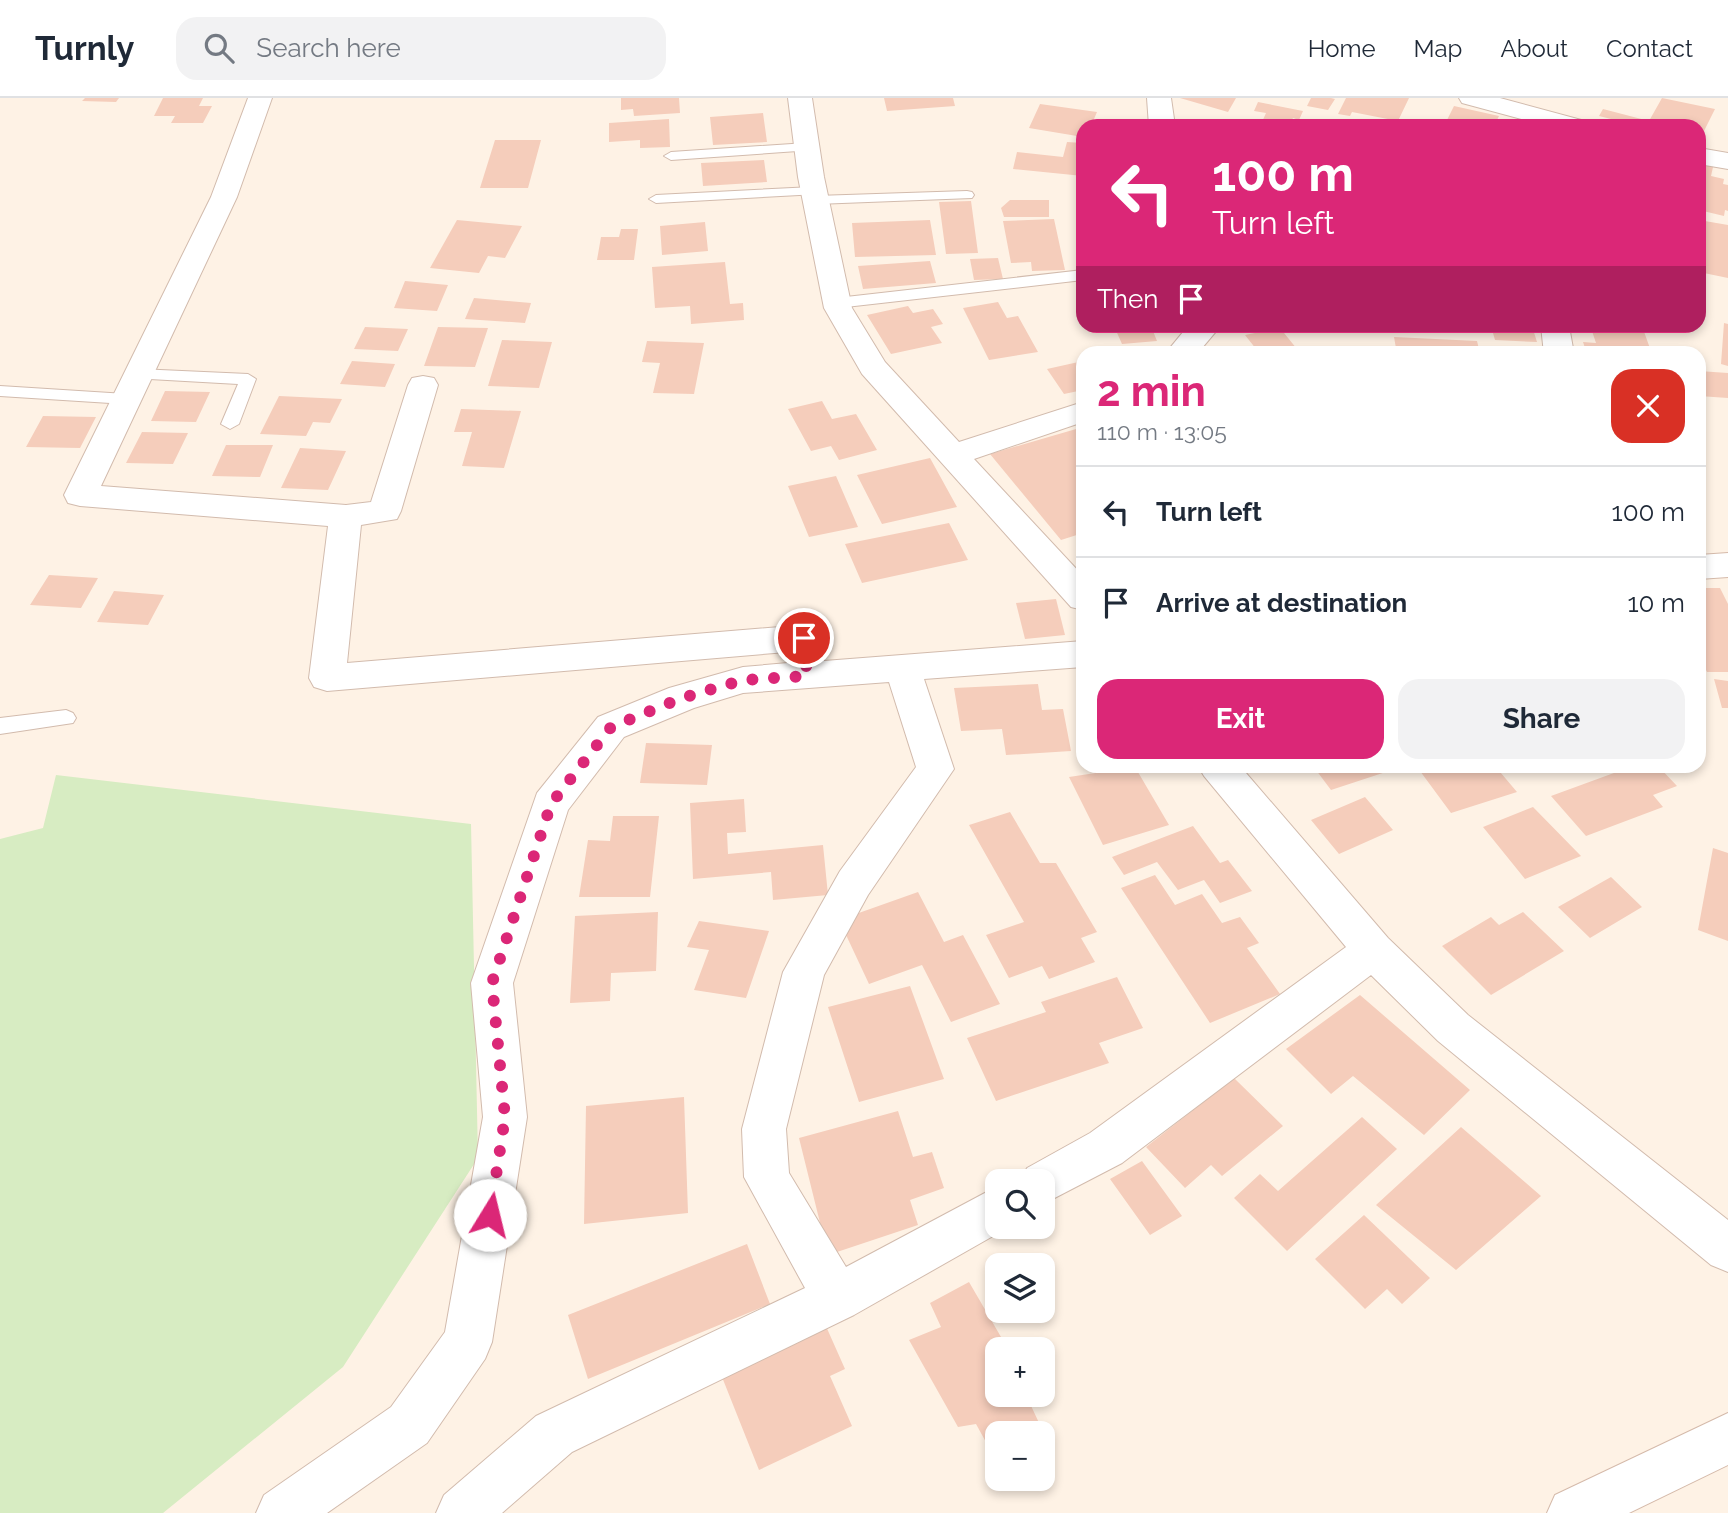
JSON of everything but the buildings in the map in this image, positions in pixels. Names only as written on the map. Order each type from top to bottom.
[{"type":"street","points":[[260,98],[224,197],[80,495],[346,516],[385,511],[424,385]]},
{"type":"street","points":[[800,98],[814,195],[837,303],[873,367],[955,454],[1076,590]]},
{"type":"street","points":[[1159,98],[1161,119]]},
{"type":"street","points":[[1471,98],[1536,119]]},
{"type":"street","points":[[1706,157],[1728,161]]},
{"type":"street","points":[[955,454],[1076,414]]},
{"type":"street","points":[[346,516],[327,678],[804,638],[807,676]]},
{"type":"street","points":[[1706,567],[1728,565]]},
{"type":"street","points":[[282,1513],[409,1425],[468,1342],[505,1117],[492,983],[551,804],[611,727],[682,698],[743,680],[1076,655]]},
{"type":"street","points":[[837,1298],[767,1177],[764,1129],[804,972],[854,883],[935,769],[902,668]]},
{"type":"street","points":[[1223,773],[1373,950],[1453,1028],[1724,1237]]},
{"type":"street","points":[[1055,1176],[1106,1148],[1373,950]]},
{"type":"street","points":[[462,1513],[554,1434],[837,1298],[985,1216]]},
{"type":"street","points":[[1573,1513],[1728,1438]]},
{"type":"lane","points":[[671,156],[807,147]]},
{"type":"lane","points":[[656,199],[967,195]]},
{"type":"lane","points":[[837,303],[1076,276]]},
{"type":"lane","points":[[0,391],[248,379],[230,424]]},
{"type":"lane","points":[[0,726],[66,718]]},
{"type":"green space","points":[[56,775],[471,824],[478,1158],[343,1367],[163,1513],[0,1513],[0,839],[43,828]]},
{"type":"route","points":[[490,1215],[505,1117],[492,983],[551,804],[611,727],[682,698],[743,680],[807,676],[804,638]]}]
